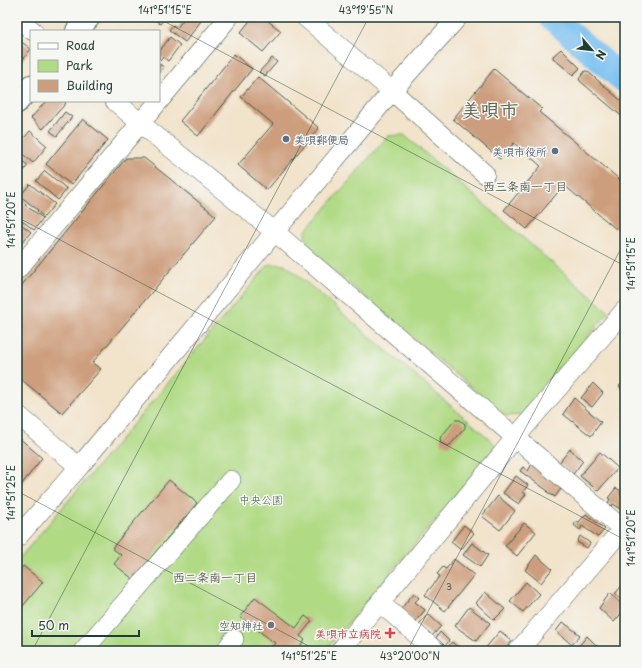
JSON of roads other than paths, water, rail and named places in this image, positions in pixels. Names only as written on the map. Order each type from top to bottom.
[{"type":"main road","points":[[78,30],[89,17]]},
{"type":"main road","points":[[17,102],[30,87]]},
{"type":"street","points":[[160,100],[229,17]]},
{"type":"street","points":[[306,17],[485,174]]},
{"type":"street","points":[[17,538],[79,466],[392,91],[458,17]]},
{"type":"street","points":[[17,18],[32,30]]},
{"type":"street","points":[[116,102],[275,232],[515,438],[624,528],[518,651]]},
{"type":"street","points":[[17,270],[158,102]]},
{"type":"street","points":[[340,651],[515,438],[625,310]]},
{"type":"street","points":[[17,414],[79,466]]},
{"type":"street","points":[[83,651],[231,480]]},
{"type":"street","points":[[380,603],[436,651]]},
{"type":"waterway","points":[[551,17],[625,81]]},
{"type":"place","name":"美唄郵便局","points":[[286,139]]},
{"type":"place","name":"美唄市役所","points":[[555,151]]},
{"type":"place","name":"空知神社","points":[[271,625]]},
{"type":"place","name":"美唄市立病院","points":[[390,633]]},
{"type":"district","name":"美唄市","points":[[490,109]]},
{"type":"district","name":"西三条南一丁目","points":[[525,186]]},
{"type":"district","name":"西二条南一丁目","points":[[215,577]]},
{"type":"park label","name":"中央公園","points":[[261,499]]}]
